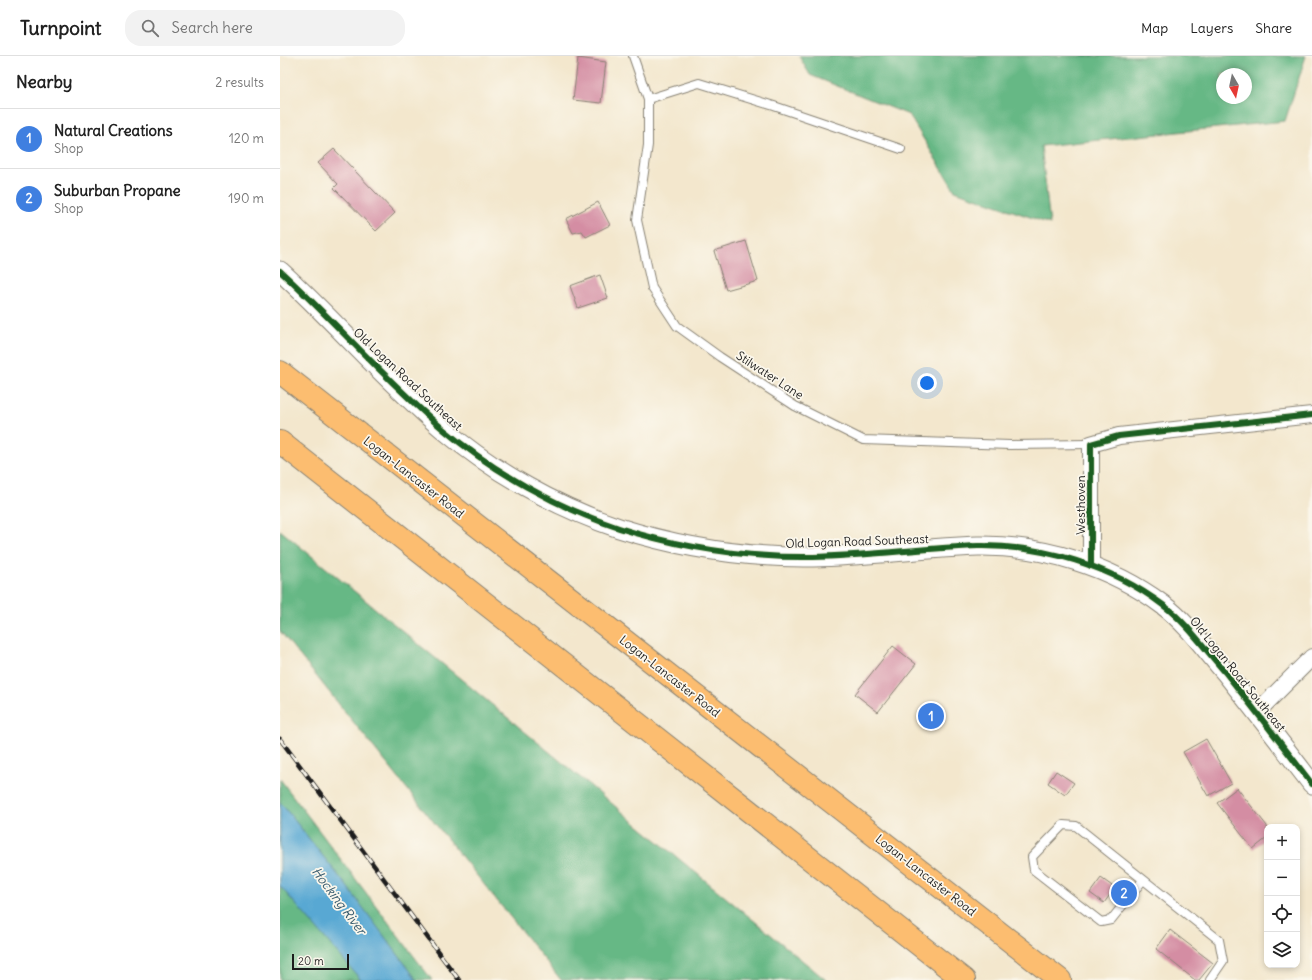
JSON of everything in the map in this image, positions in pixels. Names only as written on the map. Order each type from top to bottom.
[{"type":"highway","name":"Logan-Lancaster Road","points":[[280,372],[1060,980]]},
{"type":"highway","points":[[280,442],[964,980]]},
{"type":"street","name":"Old Logan Road Southeast","points":[[280,271],[403,392],[444,430],[490,464],[537,492],[616,527],[658,539],[700,548],[743,554],[811,557],[980,546],[1008,548],[1044,553],[1091,566],[1124,580],[1165,606],[1191,630],[1312,784]]},
{"type":"street","points":[[1091,444],[1119,436],[1312,415]]},
{"type":"street","name":"Westhoven","points":[[1091,444],[1091,566]]},
{"type":"street","points":[[1256,712],[1312,657]]},
{"type":"lane","name":"Stilwater Lane","points":[[633,56],[648,99],[648,145],[637,220],[652,288],[677,326],[720,357],[795,406],[863,440],[1010,445],[1091,444]]},
{"type":"lane","points":[[648,99],[699,83],[774,106],[901,149]]},
{"type":"lane","points":[[1143,880],[1111,920],[1101,922],[1034,870],[1032,857],[1062,825],[1076,826],[1219,940],[1223,961],[1210,980]]},
{"type":"green space","points":[[799,56],[1306,56],[1285,121],[1041,146],[1050,224],[955,191],[909,115],[810,75]]},
{"type":"green space","points":[[280,530],[826,980],[561,980],[280,631]]},
{"type":"green space","points":[[280,779],[432,980],[280,980]]},
{"type":"water","name":"Hocking River","points":[[280,802],[346,885],[417,980],[361,980],[280,886]]},
{"type":"building","points":[[578,58],[606,62],[601,103],[573,100]]},
{"type":"building","points":[[334,149],[395,213],[376,231],[334,188],[338,184],[318,163]]},
{"type":"building","points":[[598,202],[610,225],[586,237],[582,231],[573,233],[566,219]]},
{"type":"building","points":[[746,241],[758,281],[726,290],[714,251]]},
{"type":"building","points":[[600,275],[608,298],[578,308],[570,286]]},
{"type":"building","points":[[893,646],[916,664],[878,712],[855,694]]},
{"type":"building","points":[[1206,739],[1231,783],[1208,796],[1183,752]]},
{"type":"building","points":[[1056,771],[1074,783],[1065,795],[1048,783]]},
{"type":"building","points":[[1237,788],[1265,824],[1264,824],[1264,840],[1253,849],[1217,803]]},
{"type":"building","points":[[1101,878],[1115,888],[1104,903],[1090,893]]},
{"type":"building","points":[[1170,930],[1213,963],[1199,980],[1195,980],[1156,949]]},
{"type":"railway","points":[[280,739],[459,980]]},
{"type":"cycle path","points":[[280,271],[301,290],[401,391],[463,445],[483,460],[526,487],[572,510],[619,528],[691,546],[739,554],[764,556],[813,557],[978,546],[1027,549],[1075,560],[1121,579],[1143,591],[1163,605],[1188,628],[1225,672],[1312,784]]},
{"type":"cycle path","points":[[1091,566],[1091,444],[1119,436],[1312,415]]},
{"type":"place","name":"Natural Creations","points":[[931,716]]},
{"type":"place","name":"Suburban Propane","points":[[1124,893]]}]
